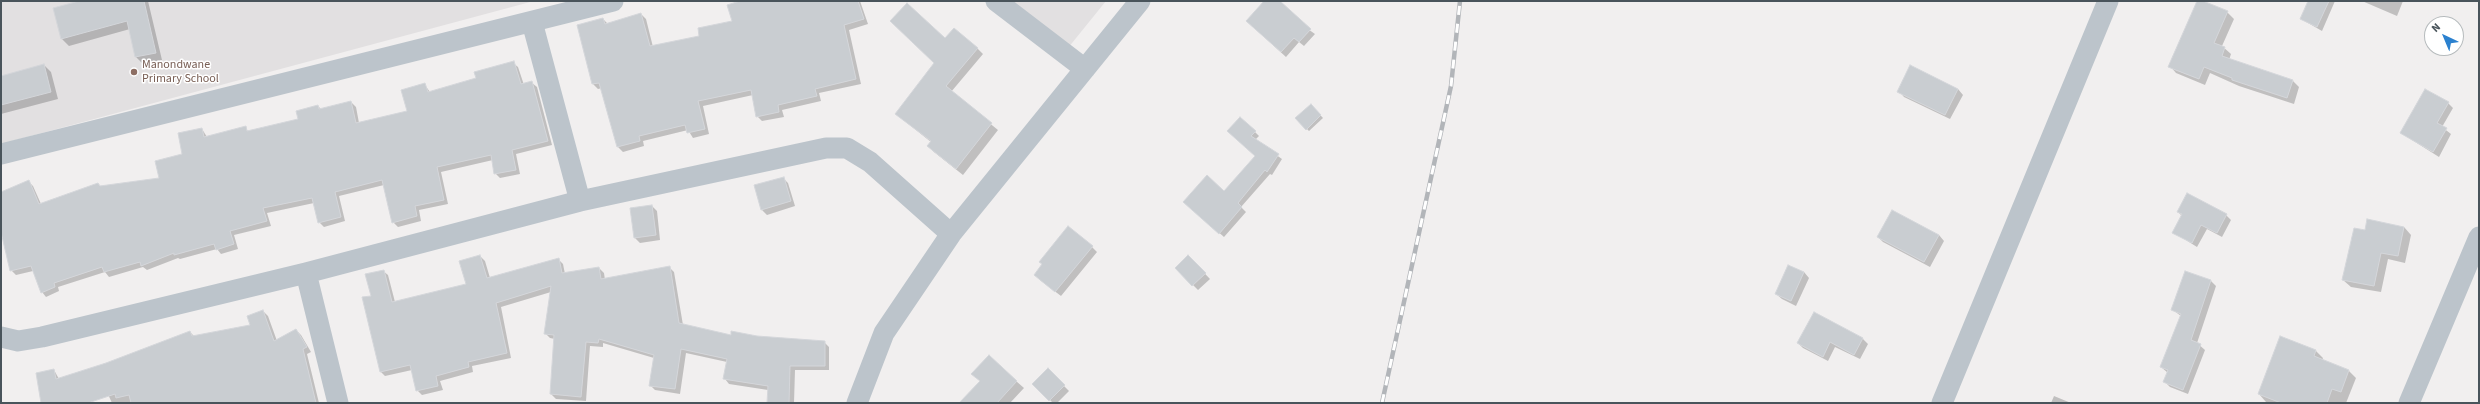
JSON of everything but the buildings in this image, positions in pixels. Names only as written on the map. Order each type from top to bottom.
[{"type":"street","points":[[1,154],[613,1]]},
{"type":"street","points":[[996,1],[1085,70]]},
{"type":"street","points":[[857,403],[884,333],[952,234],[1140,1]]},
{"type":"street","points":[[1942,403],[2108,1]]},
{"type":"street","points":[[532,22],[580,201]]},
{"type":"street","points":[[1,337],[18,341],[42,337],[306,273],[580,201],[826,148],[847,148],[870,162],[952,234]]},
{"type":"street","points":[[2409,403],[2479,237]]},
{"type":"street","points":[[306,273],[338,403]]},
{"type":"shaded area","name":"Manondwane Primary School","points":[[1,1],[534,1],[1,144]]},
{"type":"shaded area","points":[[1000,1],[1106,1],[1068,48]]},
{"type":"railway","points":[[1382,403],[1451,86],[1460,1]]},
{"type":"place","name":"Manondwane Primary School","points":[[134,72]]}]
